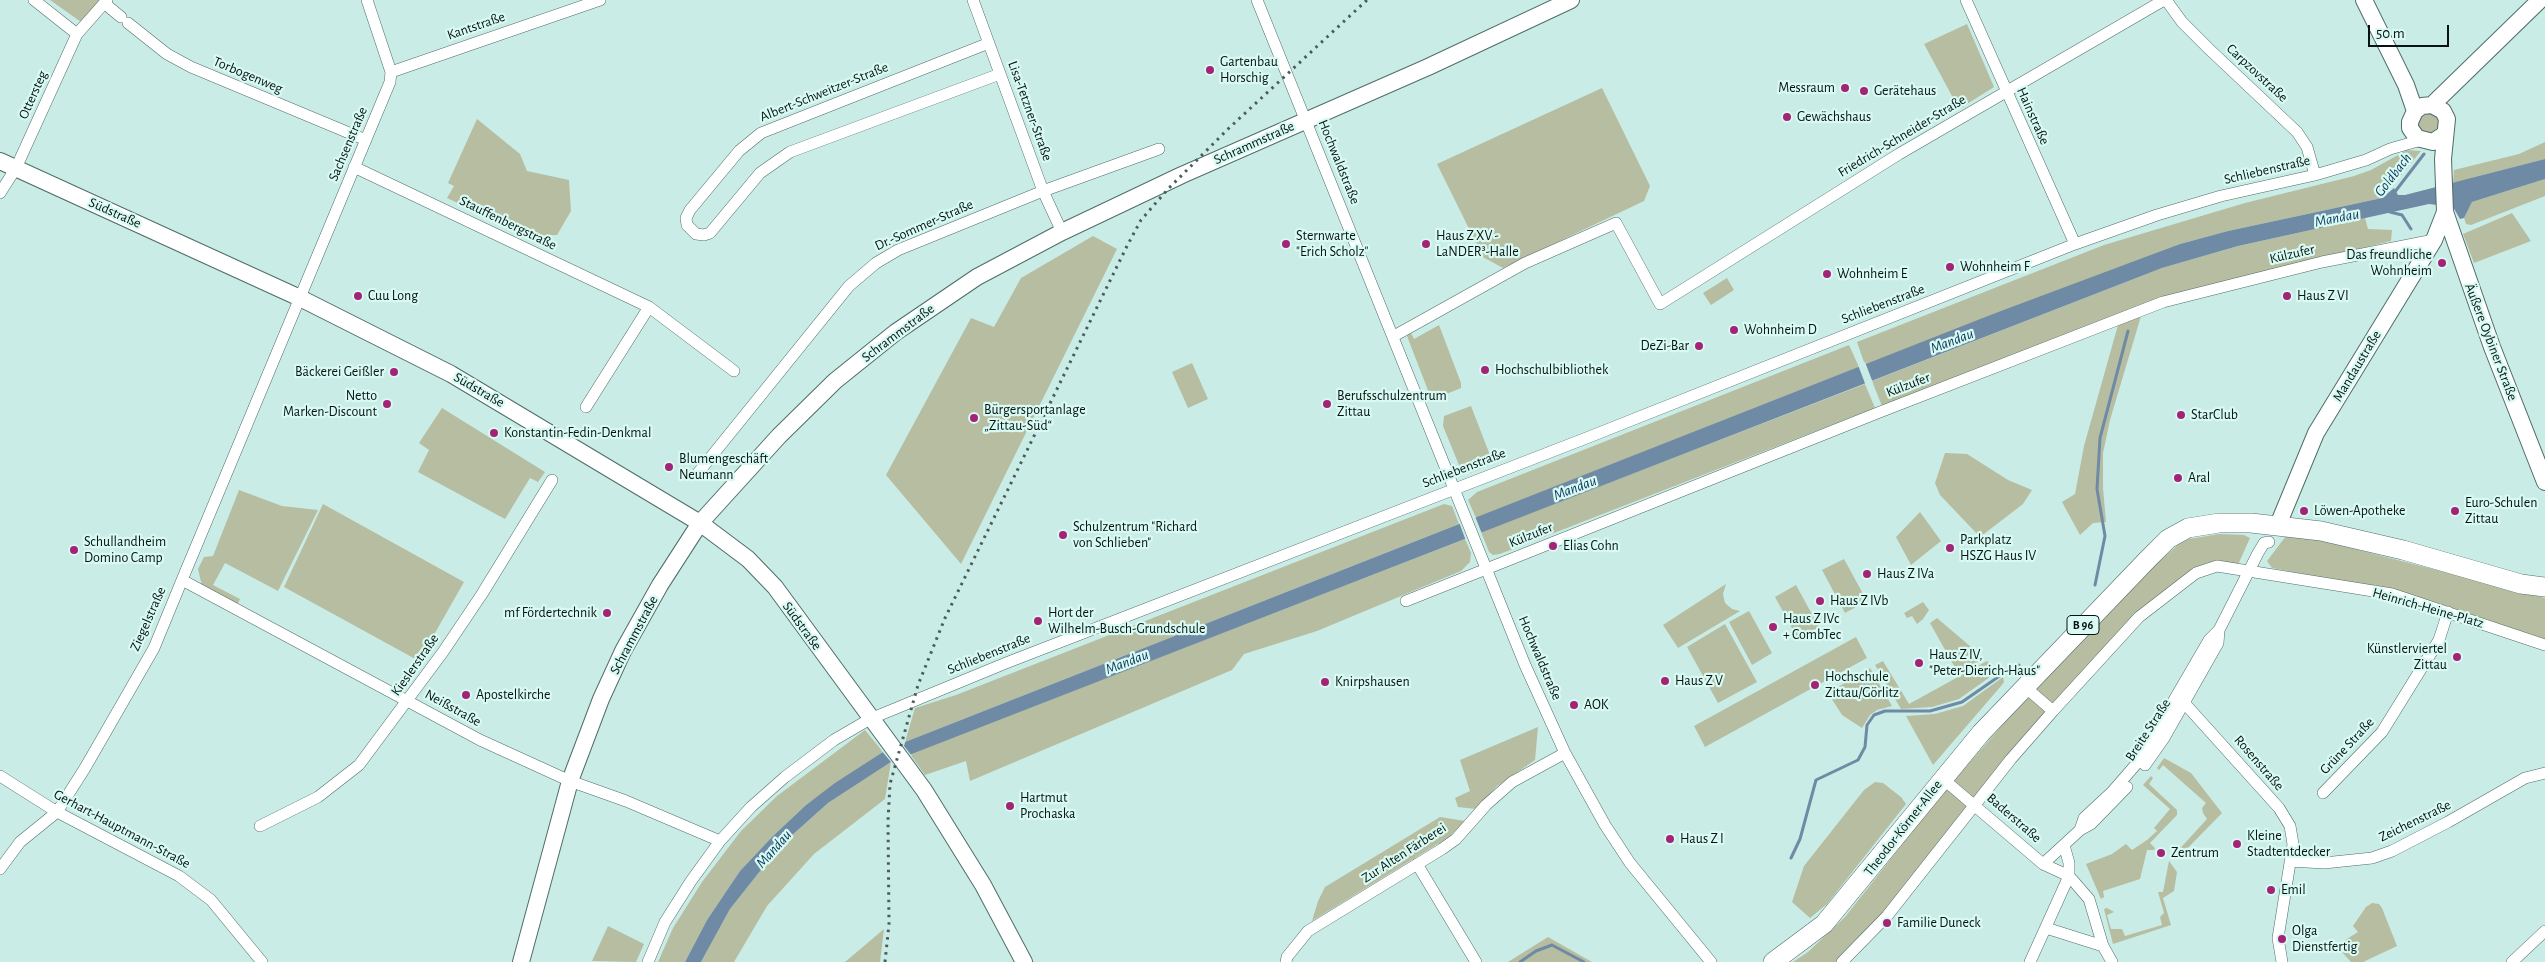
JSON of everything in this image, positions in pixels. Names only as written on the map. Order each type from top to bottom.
[{"type":"main road","name":"Schrammstraße","points":[[521,962],[570,781],[601,699],[623,650],[665,577],[700,523],[807,407],[888,338],[977,276],[1062,232],[1182,175],[1571,0]]},
{"type":"main road","points":[[2364,0],[2406,86],[2425,111]]},
{"type":"main road","points":[[2443,159],[2424,141],[2413,134],[2425,111],[2465,75],[2540,0]]},
{"type":"main road","name":"Mandaustraße","points":[[2278,525],[2316,434],[2441,233],[2444,206],[2444,134],[2448,124],[2425,111]]},
{"type":"main road","points":[[2424,141],[2437,141],[2444,134]]},
{"type":"main road","name":"Südstraße","points":[[0,161],[300,298],[451,374],[700,523],[748,559],[775,587],[917,780],[983,885],[1024,962]]},
{"type":"main road","name":"Äußere Oybiner Straße","points":[[2441,233],[2492,347],[2544,475]]},
{"type":"main road","name":"Theodor-Körner-Allee","points":[[1774,962],[1814,933],[1836,911],[1942,778],[2024,686],[2168,539],[2188,528],[2202,525],[2278,525]]},
{"type":"main road","name":"B 96","points":[[2278,525],[2321,531],[2395,548],[2521,584],[2545,587]]},
{"type":"street","points":[[33,0],[77,34]]},
{"type":"street","points":[[367,0],[391,72]]},
{"type":"street","name":"Kantstraße","points":[[391,72],[600,0]]},
{"type":"street","name":"Lisa-Tetzner-Straße","points":[[973,0],[1043,191],[1062,232]]},
{"type":"street","name":"Hochwaldstraße","points":[[1257,0],[1394,336],[1486,569],[1525,664],[1565,753],[1605,825],[1630,863],[1710,962]]},
{"type":"street","name":"Hainstraße","points":[[1966,0],[2075,244]]},
{"type":"street","name":"Friedrich-Schneider-Straße","points":[[1394,336],[1525,263],[1616,223],[1660,304],[1899,154],[2165,0]]},
{"type":"street","name":"Carpzovstraße","points":[[2165,0],[2182,22],[2297,132],[2307,147],[2314,175]]},
{"type":"street","name":"Ottersteg","points":[[0,193],[16,168],[77,34],[105,2]]},
{"type":"street","name":"Torbogenweg","points":[[105,2],[124,20],[167,54],[191,67],[366,140]]},
{"type":"street","name":"Albert-Schweitzer-Straße","points":[[989,43],[761,133],[739,151],[690,210],[686,218],[687,225],[696,234],[704,235],[710,233],[760,173],[790,152],[1000,74]]},
{"type":"street","name":"Sachsenstraße","points":[[300,298],[388,88],[391,72]]},
{"type":"street","name":"Schliebenstraße","points":[[2390,149],[2425,111]]},
{"type":"street","name":"Schliebenstraße","points":[[648,962],[665,922],[691,881],[720,841],[751,807],[834,740],[1006,662],[1589,437],[2075,244],[2199,203],[2314,175],[2366,160],[2390,149],[2424,141]]},
{"type":"street","name":"Dr.-Sommer-Straße","points":[[698,473],[849,286],[876,263],[898,250],[1043,191],[1159,149]]},
{"type":"street","name":"Stauffenbergstraße","points":[[354,167],[649,307],[734,371]]},
{"type":"street","name":"Külzufer","points":[[1406,601],[2164,302],[2441,233]]},
{"type":"street","name":"Ziegelstraße","points":[[0,869],[20,842],[57,812],[85,768],[145,663],[182,580],[300,298]]},
{"type":"street","points":[[586,407],[649,307]]},
{"type":"street","name":"Kieslerstraße","points":[[260,826],[318,797],[340,782],[359,765],[408,701],[482,594],[552,480]]},
{"type":"street","name":"Breite Straße","points":[[2043,864],[2080,830],[2084,818],[2112,792],[2138,762],[2181,699],[2209,640],[2219,630],[2251,568],[2253,560],[2264,543],[2269,542],[2278,525]]},
{"type":"street","points":[[1842,962],[1887,916],[2021,747],[2140,617],[2196,573],[2217,566],[2251,568]]},
{"type":"street","name":"Heinrich-Heine-Platz","points":[[2251,568],[2392,594],[2545,645]]},
{"type":"street","name":"Neißstraße","points":[[182,580],[480,740],[570,781],[626,801],[720,841]]},
{"type":"street","name":"Grüne Straße","points":[[2323,793],[2382,732],[2439,640],[2448,612]]},
{"type":"street","points":[[2024,686],[2053,712]]},
{"type":"street","name":"Rosenstraße","points":[[2181,699],[2279,808],[2290,826],[2293,844],[2278,938],[2282,962]]},
{"type":"street","name":"Zur Alten Färberei","points":[[1286,962],[1287,957],[1308,931],[1456,839],[1486,805],[1512,782],[1565,753]]},
{"type":"street","name":"Zeichenstraße","points":[[2290,861],[2324,863],[2372,858],[2392,851],[2448,822],[2525,778],[2545,773]]},
{"type":"street","name":"Gerhart-Hauptmann-Straße","points":[[0,776],[57,812],[186,880],[212,900],[262,962]]},
{"type":"street","name":"Baderstraße","points":[[1942,778],[2043,864],[2069,876],[2090,899],[2103,946],[2112,962]]},
{"type":"street","points":[[2030,962],[2069,876],[2069,863],[2064,845]]},
{"type":"street","points":[[1417,864],[1476,962]]},
{"type":"street","points":[[2046,928],[2103,946]]},
{"type":"street","points":[[2512,962],[2545,931]]},
{"type":"green space","points":[[50,0],[100,0],[81,22]]},
{"type":"green space","points":[[1967,24],[1994,87],[1959,109],[1924,44]]},
{"type":"green space","points":[[1602,88],[1650,186],[1644,201],[1503,268],[1483,257],[1437,164]]},
{"type":"green space","points":[[2429,112],[2439,119],[2440,123],[2433,133],[2429,134],[2419,127],[2418,123],[2425,113]]},
{"type":"green space","points":[[477,119],[520,154],[527,171],[569,180],[571,211],[557,235],[528,236],[447,198],[454,186],[448,183]]},
{"type":"green space","points":[[2545,142],[2545,159],[2453,183],[2454,170],[2519,154]]},
{"type":"green space","points":[[2407,150],[2421,151],[2382,198],[2228,231],[2180,244],[1865,365],[1857,342],[2104,245],[2245,203],[2354,176],[2371,170]]},
{"type":"green space","points":[[2545,179],[2545,196],[2471,225],[2466,224],[2464,218],[2472,202]]},
{"type":"green space","points":[[2512,213],[2531,241],[2474,263],[2463,234]]},
{"type":"green space","points":[[2365,218],[2368,229],[2392,230],[2391,241],[2162,297],[1882,406],[1872,381],[2162,268],[2238,246]]},
{"type":"green space","name":"Bürgersportanlage „Zittau-Süd“","points":[[1093,236],[1117,249],[961,564],[886,475],[971,318],[994,327],[1021,278]]},
{"type":"green space","points":[[1727,278],[1734,290],[1711,305],[1703,293]]},
{"type":"green space","points":[[2141,316],[2110,420],[2103,453],[2103,488],[2106,522],[2093,523],[2080,535],[2062,502],[2075,494],[2084,446],[2118,325]]},
{"type":"green space","points":[[1439,325],[1461,383],[1461,388],[1439,397],[1429,393],[1407,336],[1411,333],[1414,339]]},
{"type":"green space","points":[[1849,345],[1859,367],[1476,518],[1468,500],[1477,492]]},
{"type":"green space","points":[[1192,363],[1208,399],[1188,408],[1172,372]]},
{"type":"green space","points":[[1865,384],[1875,408],[1500,554],[1493,555],[1489,552],[1481,532]]},
{"type":"green space","points":[[1471,406],[1493,463],[1470,473],[1463,473],[1443,426],[1444,416]]},
{"type":"green space","points":[[442,408],[545,472],[538,482],[530,478],[505,519],[418,472],[429,450],[419,443]]},
{"type":"green space","points":[[1945,453],[1967,454],[2008,480],[2032,490],[2023,504],[1980,537],[1940,495],[1935,483]]},
{"type":"green space","points":[[239,490],[282,506],[318,510],[278,591],[225,563],[213,585],[240,599],[237,605],[202,586],[198,569],[204,557],[213,556]]},
{"type":"green space","points":[[323,504],[464,582],[419,661],[284,587]]},
{"type":"green space","points":[[1444,504],[1452,506],[1459,524],[905,742],[915,708],[956,695]]},
{"type":"green space","points":[[1920,512],[1941,541],[1911,565],[1896,537]]},
{"type":"green space","points":[[2289,532],[2545,598],[2545,643],[2393,591],[2272,568],[2267,561]]},
{"type":"green space","points":[[2219,534],[2244,535],[2250,538],[2237,567],[2226,562],[2207,563],[2190,571],[2153,600],[1886,910],[1837,962],[1793,962],[1808,952],[1845,917],[1942,794],[2027,697],[2157,563],[2178,545],[2189,539]]},
{"type":"green space","points":[[1465,539],[1471,553],[1470,562],[1461,571],[1317,631],[1244,654],[1232,670],[970,781],[966,761],[925,775],[910,754]]},
{"type":"green space","points":[[1844,559],[1867,601],[1845,613],[1822,570]]},
{"type":"green space","points":[[1726,584],[1723,594],[1725,603],[1732,609],[1740,611],[1678,648],[1663,625]]},
{"type":"green space","points":[[1796,585],[1819,627],[1798,639],[1775,597]]},
{"type":"green space","points":[[1923,602],[1929,610],[1917,624],[1912,616],[1907,618],[1904,613]]},
{"type":"green space","points":[[1749,611],[1772,653],[1752,665],[1729,622]]},
{"type":"green space","points":[[1937,618],[1984,658],[1958,673],[1930,623]]},
{"type":"green space","points":[[1725,624],[1757,682],[1718,703],[1687,647]]},
{"type":"green space","points":[[1856,637],[1867,658],[1705,747],[1694,726]]},
{"type":"green space","points":[[1883,661],[1909,704],[1987,661],[1997,672],[1959,699],[1932,707],[1901,709],[1875,665]]},
{"type":"green space","points":[[1870,668],[1892,706],[1877,710],[1870,715],[1862,728],[1842,715],[1828,693]]},
{"type":"green space","points":[[2003,677],[2004,682],[2001,686],[1933,765],[1906,716],[1935,714],[1963,706]]},
{"type":"green space","points":[[1538,727],[1535,760],[1497,786],[1476,809],[1458,807],[1455,798],[1470,791],[1460,760]]},
{"type":"green space","points":[[865,730],[883,752],[807,804],[740,871],[707,920],[685,962],[658,962],[673,928],[702,882],[741,831],[777,796]]},
{"type":"green space","points":[[2164,758],[2191,773],[2222,813],[2178,858],[2174,855],[2207,819],[2202,808],[2206,803],[2163,765],[2159,770],[2157,768]]},
{"type":"green space","points":[[891,762],[885,799],[814,854],[767,906],[734,962],[701,962],[730,909],[780,846],[828,803]]},
{"type":"green space","points":[[2151,776],[2153,778],[2149,784],[2177,810],[2177,815],[2150,843],[2155,848],[2154,850],[2147,850],[2140,879],[2103,891],[2104,897],[2101,899],[2086,864],[2112,854],[2126,844],[2132,850],[2157,831],[2154,828],[2170,809],[2143,785]]},
{"type":"green space","points":[[1875,782],[1883,783],[1901,797],[1906,804],[1827,904],[1810,918],[1792,902],[1804,866],[1864,790]]},
{"type":"green space","points":[[1440,817],[1465,821],[1449,837],[1312,921],[1318,901],[1325,887]]},
{"type":"green space","points":[[2169,861],[2177,872],[2174,891],[2163,898],[2171,925],[2113,944],[2104,909],[2107,908],[2114,912],[2107,915],[2111,929],[2122,929],[2125,936],[2162,925],[2160,917],[2164,913],[2158,892],[2163,892]]},
{"type":"green space","points":[[2372,903],[2379,904],[2382,908],[2397,946],[2363,962],[2351,962],[2341,951],[2342,942],[2358,932],[2353,926],[2366,907]]},
{"type":"green space","points":[[608,926],[644,944],[636,962],[592,961]]},
{"type":"green space","points":[[884,929],[880,962],[845,962]]},
{"type":"green space","points":[[1548,937],[1592,962],[1508,962]]},
{"type":"water","name":"Mandau","points":[[2545,159],[2545,179],[2472,202],[2464,218],[2460,219],[2453,207],[2429,204],[2238,246],[2162,268],[891,762],[828,803],[780,846],[730,909],[701,962],[685,962],[707,920],[740,871],[773,836],[806,805],[835,783],[883,752],[905,742],[1993,314],[2180,244],[2228,231],[2382,198],[2394,188],[2398,195],[2405,195]]},
{"type":"pier","points":[[1865,362],[1873,383],[1866,386],[1858,365]]},
{"type":"pier","points":[[1475,516],[1482,534],[1466,541],[1459,522]]},
{"type":"pier","points":[[906,739],[904,746],[912,756],[890,765],[891,762],[881,750]]},
{"type":"waterway","name":"Goldbach","points":[[2394,193],[2424,154]]},
{"type":"waterway","points":[[2390,212],[2402,215],[2411,229]]},
{"type":"waterway","points":[[2095,585],[2105,536],[2097,489],[2100,438],[2128,331]]},
{"type":"waterway","points":[[1791,858],[1800,839],[1816,780],[1858,760],[1865,747],[1867,725],[1874,715],[1885,711],[1930,711],[1962,702],[2001,675]]},
{"type":"waterway","points":[[1520,962],[1536,951],[1552,945],[1584,962]]},
{"type":"railway","points":[[885,962],[889,924],[888,821],[890,784],[918,685],[945,618],[1127,246],[1141,220],[1168,189],[1228,129],[1367,0]]},
{"type":"place","name":"Gartenbau Horschig","points":[[1210,70]]},
{"type":"place","name":"Messraum","points":[[1845,88]]},
{"type":"place","name":"Gerätehaus","points":[[1864,91]]},
{"type":"place","name":"Gewächshaus","points":[[1787,117]]},
{"type":"place","name":"Sternwarte \"Erich Scholz\"","points":[[1286,244]]},
{"type":"place","name":"Haus Z XV - LaNDER³-Halle","points":[[1426,244]]},
{"type":"place","name":"Das freundliche Wohnheim","points":[[2442,263]]},
{"type":"place","name":"Wohnheim F","points":[[1950,267]]},
{"type":"place","name":"Wohnheim E","points":[[1827,274]]},
{"type":"place","name":"Cuu Long","points":[[358,296]]},
{"type":"place","name":"Haus Z VI","points":[[2287,296]]},
{"type":"place","name":"Wohnheim D","points":[[1734,330]]},
{"type":"place","name":"DeZi-Bar","points":[[1699,346]]},
{"type":"place","name":"Hochschulbibliothek","points":[[1485,370]]},
{"type":"place","name":"Bäckerei Geißler","points":[[394,372]]},
{"type":"place","name":"Netto Marken-Discount","points":[[387,404]]},
{"type":"place","name":"Berufsschulzentrum Zittau","points":[[1327,404]]},
{"type":"place","name":"StarClub","points":[[2181,415]]},
{"type":"place","name":"Bürgersportanlage „Zittau-Süd“","points":[[974,418]]},
{"type":"place","name":"Konstantin-Fedin-Denkmal","points":[[494,433]]},
{"type":"place","name":"Blumengeschäft Neumann","points":[[669,467]]},
{"type":"place","name":"Aral","points":[[2178,478]]},
{"type":"place","name":"Löwen-Apotheke","points":[[2304,511]]},
{"type":"place","name":"Euro-Schulen Zittau","points":[[2455,511]]},
{"type":"place","name":"Schulzentrum \"Richard von Schlieben\"","points":[[1063,535]]},
{"type":"place","name":"Elias Cohn","points":[[1553,546]]},
{"type":"place","name":"Parkplatz HSZG Haus IV","points":[[1950,548]]},
{"type":"place","name":"Schullandheim Domino Camp","points":[[74,550]]},
{"type":"place","name":"Haus Z IVa","points":[[1867,574]]},
{"type":"place","name":"Haus Z IVb","points":[[1820,601]]},
{"type":"place","name":"mf Fördertechnik","points":[[607,613]]},
{"type":"place","name":"Hort der Wilhelm-Busch-Grundschule","points":[[1038,621]]},
{"type":"place","name":"Haus Z IVc + CombTec","points":[[1773,627]]},
{"type":"place","name":"Künstlerviertel Zittau","points":[[2457,657]]},
{"type":"place","name":"Haus Z IV, \"Peter-Dierich-Haus\"","points":[[1919,663]]},
{"type":"place","name":"Haus Z V","points":[[1665,681]]},
{"type":"place","name":"Knirpshausen","points":[[1325,682]]},
{"type":"place","name":"Hochschule Zittau/Görlitz","points":[[1815,685]]},
{"type":"place","name":"Apostelkirche","points":[[466,695]]},
{"type":"place","name":"AOK","points":[[1574,705]]},
{"type":"place","name":"Hartmut Prochaska","points":[[1010,806]]},
{"type":"place","name":"Haus Z I","points":[[1670,839]]},
{"type":"place","name":"Kleine Stadtentdecker","points":[[2237,844]]},
{"type":"place","name":"Zentrum","points":[[2161,853]]},
{"type":"place","name":"Emil","points":[[2271,890]]},
{"type":"place","name":"Familie Duneck","points":[[1887,923]]},
{"type":"place","name":"Olga Dienstfertig","points":[[2282,939]]}]
